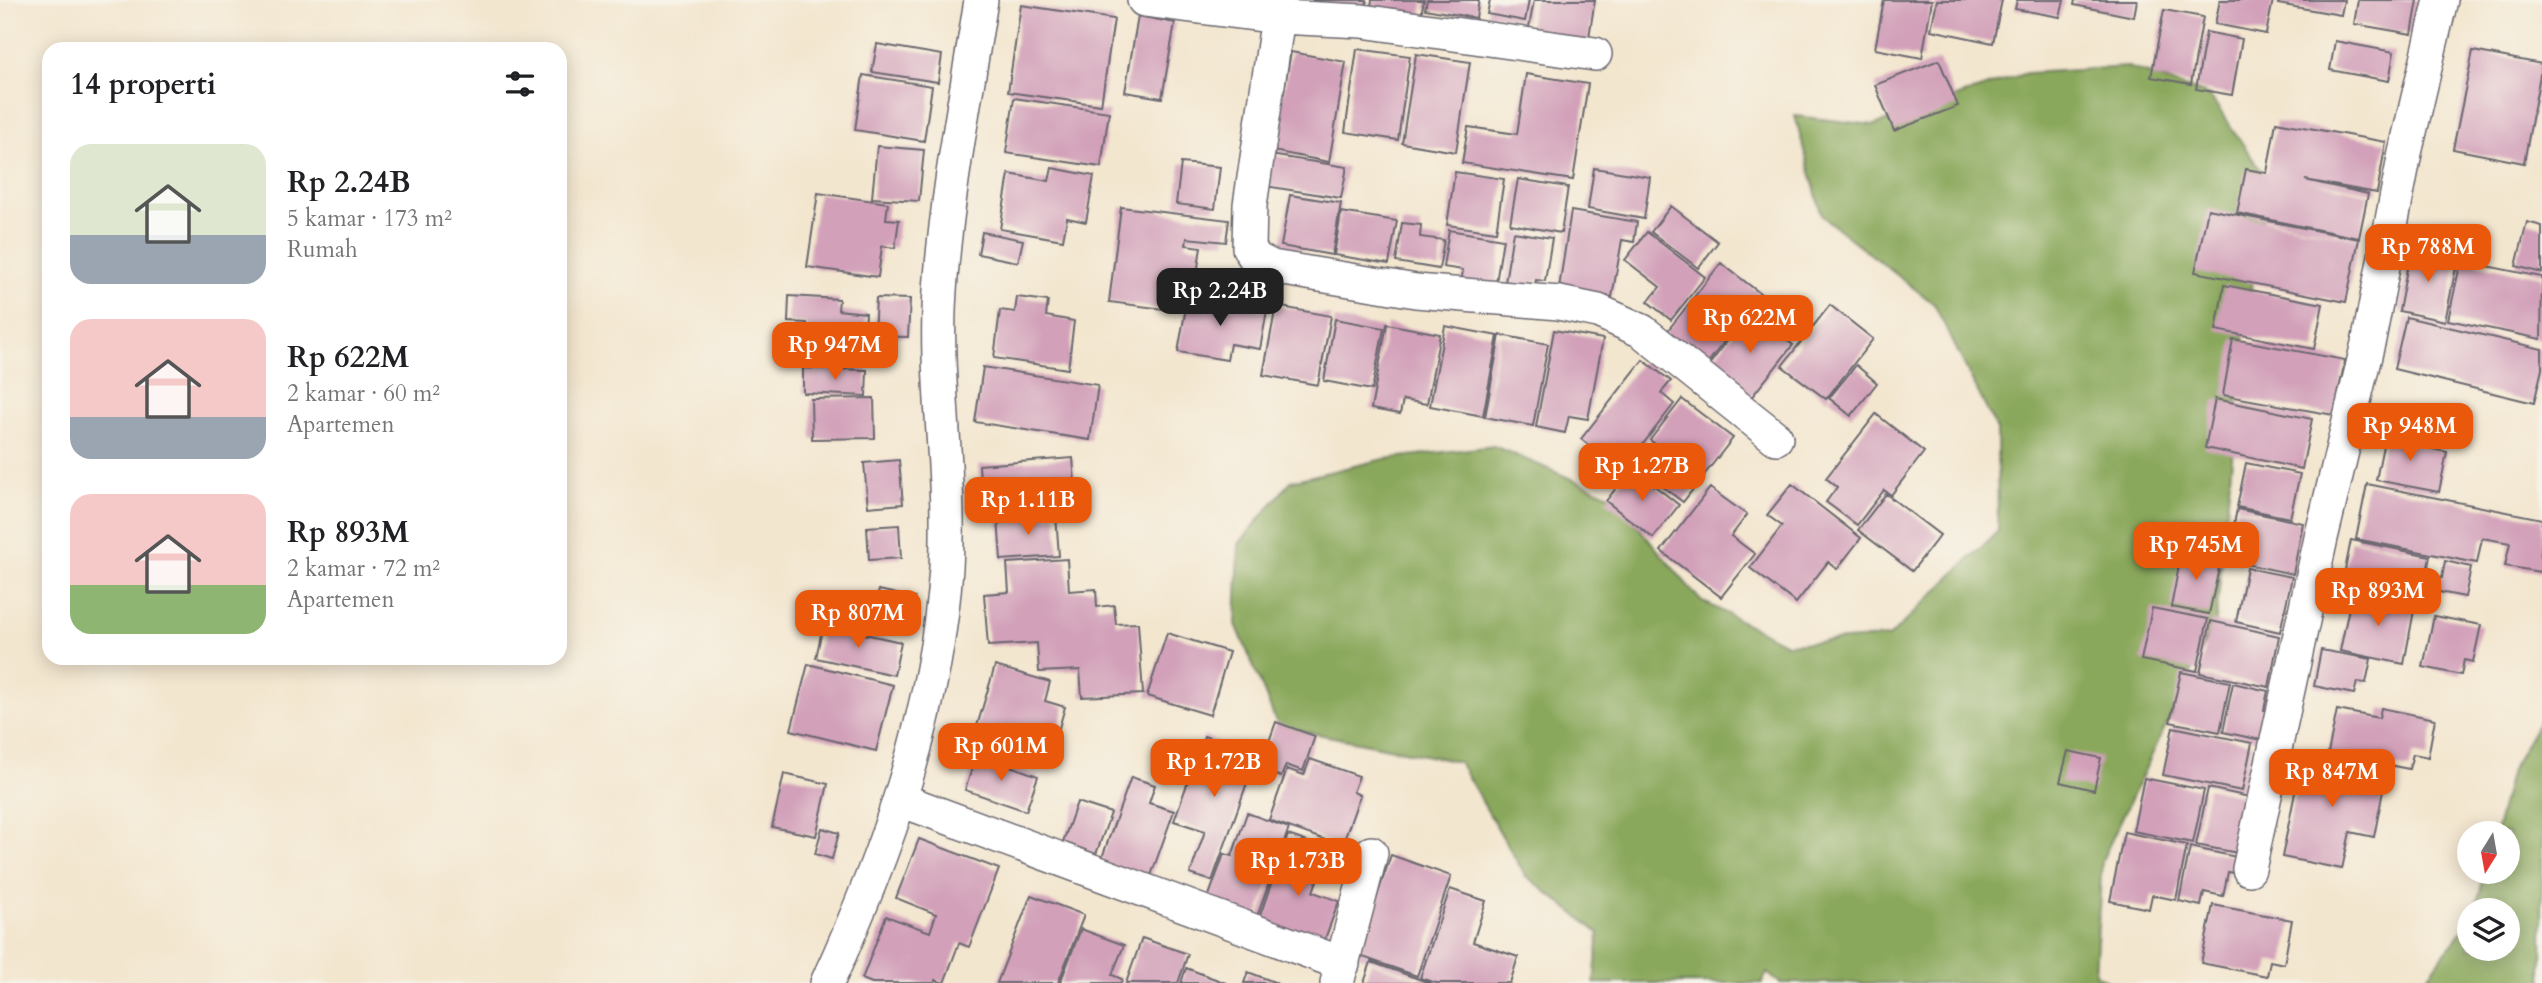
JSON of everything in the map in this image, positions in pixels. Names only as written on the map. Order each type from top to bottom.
[{"type":"street","points":[[827,983],[865,900],[901,800],[930,679],[946,568],[939,328],[941,277],[981,0]]},
{"type":"street","points":[[1144,0],[1278,17],[1362,22],[1595,54]]},
{"type":"street","points":[[2249,869],[2321,538],[2369,339],[2405,153],[2441,0]]},
{"type":"street","points":[[1278,17],[1251,205],[1249,248],[1256,259],[1272,267],[1416,291],[1559,303],[1598,311],[1642,331],[1776,438]]},
{"type":"street","points":[[901,800],[1340,974],[1371,853]]},
{"type":"green space","points":[[2128,67],[2210,96],[2268,181],[2244,338],[2216,620],[2102,860],[2095,974],[2109,983],[1780,983],[1767,973],[1762,983],[1594,983],[1599,933],[1525,875],[1459,762],[1278,726],[1236,624],[1239,544],[1291,481],[1384,459],[1494,446],[1612,496],[1700,600],[1786,644],[1889,637],[1998,531],[1997,430],[1934,304],[1822,216],[1795,116],[1874,125],[2026,73]]},
{"type":"green space","points":[[2542,716],[2542,983],[2423,983],[2457,937],[2457,961],[2520,961],[2520,898],[2478,898],[2482,884],[2520,884],[2520,821],[2498,821],[2511,770]]},
{"type":"building","points":[[1313,0],[1367,0],[1365,13],[1312,4]]},
{"type":"building","points":[[1372,0],[1424,0],[1420,20],[1370,12]]},
{"type":"building","points":[[1427,0],[1479,0],[1476,18],[1425,9]]},
{"type":"building","points":[[1490,0],[1529,0],[1525,21],[1487,14]]},
{"type":"building","points":[[1534,0],[1595,0],[1588,43],[1528,33]]},
{"type":"building","points":[[1884,0],[1932,0],[1922,58],[1875,49]]},
{"type":"building","points":[[1937,0],[2002,0],[1993,43],[1931,30]]},
{"type":"building","points":[[2017,0],[2064,0],[2060,17],[2015,9]]},
{"type":"building","points":[[2075,0],[2137,0],[2134,17],[2074,5]]},
{"type":"building","points":[[2220,0],[2273,0],[2266,34],[2215,24]]},
{"type":"building","points":[[2279,0],[2344,0],[2341,15],[2278,4]]},
{"type":"building","points":[[2358,0],[2418,0],[2412,34],[2354,24]]},
{"type":"building","points":[[1021,5],[1114,19],[1101,105],[1008,92]]},
{"type":"building","points":[[2164,10],[2203,17],[2191,84],[2151,77]]},
{"type":"building","points":[[1138,16],[1175,23],[1162,98],[1125,92]]},
{"type":"building","points":[[2206,32],[2242,39],[2232,95],[2196,89]]},
{"type":"building","points":[[2335,41],[2394,52],[2389,81],[2330,70]]},
{"type":"building","points":[[877,44],[942,55],[938,82],[872,72]]},
{"type":"building","points":[[1357,49],[1410,56],[1398,140],[1345,132]]},
{"type":"building","points":[[2473,51],[2542,64],[2524,163],[2453,149]]},
{"type":"building","points":[[1291,52],[1346,62],[1329,162],[1273,151]]},
{"type":"building","points":[[1416,54],[1470,62],[1456,152],[1402,143]]},
{"type":"building","points":[[1939,60],[1958,106],[1894,131],[1875,85]]},
{"type":"building","points":[[1526,74],[1588,84],[1573,180],[1462,163],[1468,127],[1517,134]]},
{"type":"building","points":[[863,75],[932,86],[924,141],[855,130]]},
{"type":"building","points":[[1014,98],[1109,112],[1101,167],[1006,153]]},
{"type":"building","points":[[2276,122],[2386,142],[2377,193],[2305,180],[2368,194],[2359,238],[2237,213],[2246,169],[2267,173]]},
{"type":"building","points":[[877,146],[924,150],[919,201],[872,198]]},
{"type":"building","points":[[1270,155],[1347,167],[1341,198],[1265,186]]},
{"type":"building","points":[[1181,163],[1220,167],[1215,209],[1176,204]]},
{"type":"building","points":[[1052,168],[1094,176],[1086,222],[1067,218],[1063,240],[1000,229],[1009,174],[1049,181]]},
{"type":"building","points":[[1594,168],[1650,177],[1644,219],[1588,209]]},
{"type":"building","points":[[1455,172],[1504,179],[1496,232],[1447,225]]},
{"type":"building","points":[[1518,179],[1568,187],[1561,233],[1510,224]]},
{"type":"building","points":[[818,193],[888,203],[886,219],[899,220],[895,248],[882,246],[878,277],[807,267]]},
{"type":"building","points":[[1290,195],[1341,203],[1332,255],[1281,246]]},
{"type":"building","points":[[1671,206],[1718,242],[1698,268],[1651,232]]},
{"type":"building","points":[[1121,207],[1229,220],[1226,242],[1187,238],[1186,245],[1201,247],[1196,281],[1182,279],[1180,291],[1166,288],[1163,309],[1109,302]]},
{"type":"building","points":[[2208,209],[2359,239],[2346,302],[2195,272]]},
{"type":"building","points":[[1571,211],[1637,222],[1634,242],[1622,240],[1612,297],[1559,288]]},
{"type":"building","points":[[1341,212],[1397,221],[1389,264],[1334,255]]},
{"type":"building","points":[[2527,222],[2542,226],[2542,273],[2516,266]]},
{"type":"building","points":[[1402,223],[1421,225],[1420,237],[1444,240],[1439,269],[1396,262]]},
{"type":"building","points":[[1449,230],[1503,239],[1495,289],[1461,284],[1463,270],[1443,267]]},
{"type":"building","points":[[982,232],[1023,240],[1018,262],[978,254]]},
{"type":"building","points":[[1513,232],[1552,238],[1545,281],[1536,280],[1533,293],[1504,289]]},
{"type":"building","points":[[1647,232],[1705,277],[1671,320],[1648,302],[1660,287],[1625,260]]},
{"type":"building","points":[[2411,248],[2458,258],[2445,321],[2399,311]]},
{"type":"building","points":[[2461,261],[2542,277],[2541,339],[2448,320]]},
{"type":"building","points":[[1721,263],[1761,294],[1706,365],[1665,334]]},
{"type":"building","points":[[2224,285],[2323,304],[2314,349],[2216,330]]},
{"type":"building","points":[[789,296],[839,299],[838,310],[866,313],[863,364],[805,360],[807,323],[788,322]]},
{"type":"building","points":[[1188,296],[1267,311],[1260,349],[1230,344],[1227,360],[1178,352]]},
{"type":"building","points":[[1017,297],[1048,301],[1046,316],[1074,321],[1068,369],[994,358],[1000,310],[1015,312]]},
{"type":"building","points":[[876,298],[910,299],[908,337],[874,336]]},
{"type":"building","points":[[1830,305],[1873,339],[1826,399],[1782,366]]},
{"type":"building","points":[[1276,306],[1331,316],[1318,385],[1263,375]]},
{"type":"building","points":[[1750,312],[1793,345],[1750,399],[1708,366]]},
{"type":"building","points":[[2406,317],[2542,349],[2542,369],[2534,403],[2394,369]]},
{"type":"building","points":[[1335,319],[1384,328],[1372,390],[1324,381]]},
{"type":"building","points":[[1387,324],[1440,334],[1427,404],[1403,400],[1400,414],[1371,409]]},
{"type":"building","points":[[1445,326],[1498,336],[1483,416],[1430,406]]},
{"type":"building","points":[[1554,330],[1603,339],[1588,419],[1569,416],[1565,433],[1536,427]]},
{"type":"building","points":[[1500,335],[1548,344],[1533,426],[1485,417]]},
{"type":"building","points":[[2233,339],[2345,360],[2334,415],[2223,395]]},
{"type":"building","points":[[1643,360],[1671,381],[1661,393],[1674,404],[1622,471],[1581,439]]},
{"type":"building","points":[[1856,365],[1877,383],[1851,416],[1829,398]]},
{"type":"building","points":[[983,367],[1098,385],[1090,440],[975,422]]},
{"type":"building","points":[[803,368],[867,370],[866,396],[803,393]]},
{"type":"building","points":[[874,398],[875,438],[812,439],[811,399]]},
{"type":"building","points":[[1682,399],[1733,438],[1683,502],[1642,471],[1660,448],[1650,440]]},
{"type":"building","points":[[2215,399],[2312,419],[2302,469],[2205,448]]},
{"type":"building","points":[[1876,414],[1924,452],[1891,495],[1884,490],[1857,525],[1826,502],[1837,487],[1826,478]]},
{"type":"building","points":[[2386,431],[2414,436],[2412,445],[2447,452],[2439,492],[2376,480]]},
{"type":"building","points":[[1073,458],[1077,509],[982,515],[979,465]]},
{"type":"building","points":[[899,460],[903,504],[868,507],[864,463]]},
{"type":"building","points":[[2246,463],[2300,474],[2290,518],[2237,507]]},
{"type":"building","points":[[1632,468],[1679,505],[1653,538],[1606,501]]},
{"type":"building","points":[[1792,484],[1861,538],[1837,569],[1828,562],[1796,603],[1750,568],[1782,526],[1767,515]]},
{"type":"building","points":[[2367,484],[2542,519],[2540,572],[2505,566],[2510,543],[2482,538],[2477,563],[2356,539]]},
{"type":"building","points":[[1710,488],[1747,515],[1731,536],[1755,554],[1721,597],[1661,551]]},
{"type":"building","points":[[1886,494],[1940,535],[1912,571],[1858,530]]},
{"type":"building","points":[[2237,509],[2303,523],[2293,574],[2227,560]]},
{"type":"building","points":[[1056,515],[1059,556],[1001,560],[998,518]]},
{"type":"building","points":[[899,525],[901,558],[869,560],[867,527]]},
{"type":"building","points":[[2351,540],[2430,556],[2422,601],[2342,585]]},
{"type":"building","points":[[2182,550],[2221,559],[2209,614],[2171,607]]},
{"type":"building","points":[[1067,559],[1069,591],[1096,589],[1097,607],[1114,605],[1116,624],[1138,623],[1143,694],[1082,697],[1080,670],[1039,672],[1037,643],[988,646],[984,594],[1009,592],[1007,563]]},
{"type":"building","points":[[2445,561],[2471,567],[2465,597],[2429,590],[2432,577],[2442,578]]},
{"type":"building","points":[[2247,568],[2292,577],[2280,632],[2236,622]]},
{"type":"building","points":[[879,590],[915,598],[908,633],[872,625]]},
{"type":"building","points":[[2352,593],[2415,605],[2404,664],[2340,651]]},
{"type":"building","points":[[2152,608],[2208,619],[2197,671],[2141,660]]},
{"type":"building","points":[[2434,616],[2481,625],[2473,662],[2464,660],[2461,675],[2423,667]]},
{"type":"building","points":[[2211,621],[2279,636],[2269,687],[2200,673]]},
{"type":"building","points":[[823,625],[901,642],[894,675],[816,658]]},
{"type":"building","points":[[1167,633],[1229,652],[1210,715],[1147,696]]},
{"type":"building","points":[[2321,650],[2371,659],[2366,683],[2357,682],[2354,694],[2314,686]]},
{"type":"building","points":[[808,664],[893,685],[876,751],[791,730]]},
{"type":"building","points":[[995,666],[1050,682],[1045,701],[1065,707],[1055,742],[1034,735],[1029,752],[974,736]]},
{"type":"building","points":[[2181,672],[2230,682],[2220,732],[2170,722]]},
{"type":"building","points":[[2233,683],[2268,691],[2264,710],[2272,711],[2266,741],[2223,732]]},
{"type":"building","points":[[2381,708],[2435,719],[2428,757],[2413,754],[2409,769],[2328,753],[2337,710],[2379,718]]},
{"type":"building","points":[[1276,722],[1315,736],[1303,771],[1286,765],[1281,777],[1259,769]]},
{"type":"building","points":[[2173,727],[2252,743],[2242,791],[2163,775]]},
{"type":"building","points":[[1204,736],[1257,755],[1212,881],[1190,874],[1205,831],[1174,821]]},
{"type":"building","points":[[2068,751],[2101,758],[2094,790],[2060,782]]},
{"type":"building","points":[[2303,753],[2387,770],[2374,837],[2350,832],[2342,869],[2282,857]]},
{"type":"building","points":[[977,754],[1038,776],[1026,811],[965,790]]},
{"type":"building","points":[[1310,759],[1359,776],[1353,792],[1360,795],[1342,846],[1269,820],[1287,769],[1304,775]]},
{"type":"building","points":[[784,774],[828,784],[816,836],[772,827]]},
{"type":"building","points":[[1131,777],[1155,785],[1149,803],[1174,811],[1148,884],[1099,866]]},
{"type":"building","points":[[2144,778],[2204,790],[2193,843],[2133,831]]},
{"type":"building","points":[[2208,788],[2254,798],[2243,854],[2196,845]]},
{"type":"building","points":[[1077,802],[1111,813],[1096,854],[1063,842]]},
{"type":"building","points":[[1247,813],[1289,828],[1255,922],[1206,904],[1224,854],[1232,856]]},
{"type":"building","points":[[822,828],[839,833],[832,859],[815,854]]},
{"type":"building","points":[[2124,832],[2187,845],[2176,900],[2152,895],[2149,909],[2110,901]]},
{"type":"building","points":[[1288,835],[1328,849],[1313,892],[1339,901],[1320,952],[1255,930]]},
{"type":"building","points":[[919,839],[999,869],[969,947],[959,943],[944,983],[935,980],[935,983],[872,983],[862,979],[886,916],[930,932],[936,914],[896,898]]},
{"type":"building","points":[[2190,847],[2241,858],[2238,874],[2228,872],[2223,896],[2204,892],[2201,906],[2179,901]]},
{"type":"building","points":[[1391,855],[1451,876],[1417,976],[1357,955]]},
{"type":"building","points":[[1450,889],[1486,901],[1473,942],[1518,957],[1510,983],[1436,983],[1420,978]]},
{"type":"building","points":[[1031,895],[1084,915],[1058,983],[997,983]]},
{"type":"building","points":[[2213,905],[2292,920],[2284,964],[2270,961],[2267,976],[2201,963]]},
{"type":"building","points":[[1081,929],[1124,945],[1112,975],[1122,979],[1121,983],[1060,983]]},
{"type":"building","points":[[1142,938],[1188,954],[1178,983],[1126,983]]},
{"type":"building","points":[[1371,962],[1430,983],[1364,983]]},
{"type":"building","points":[[1186,968],[1226,983],[1181,983]]},
{"type":"building","points":[[1248,972],[1277,983],[1244,983]]}]
